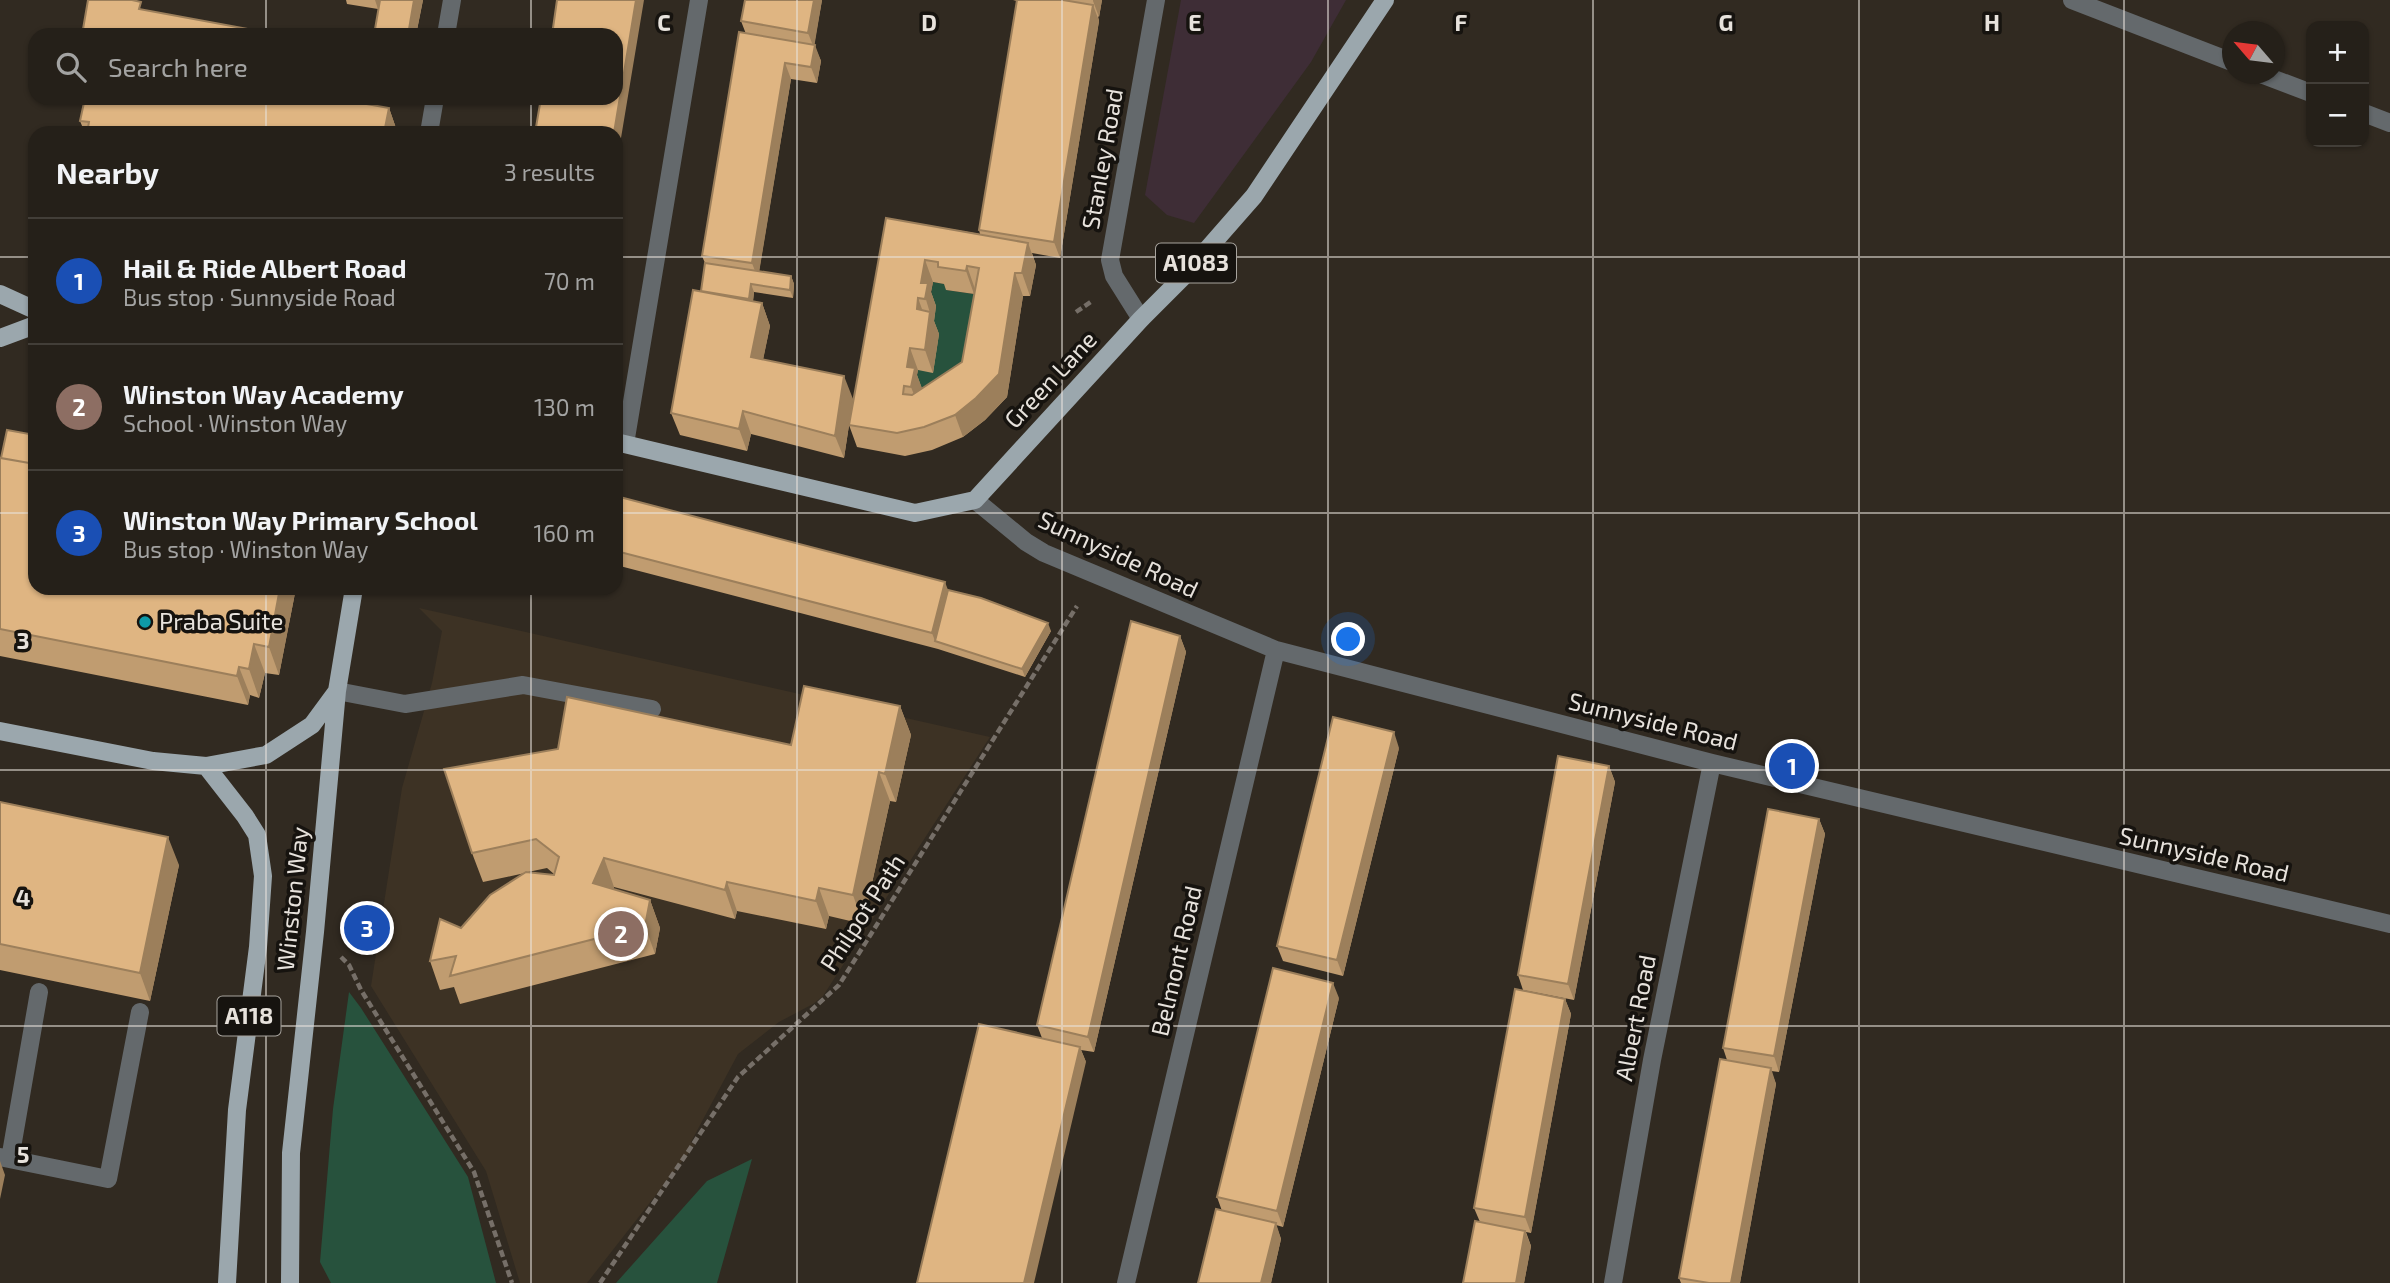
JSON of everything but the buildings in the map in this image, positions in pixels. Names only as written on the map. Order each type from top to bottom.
[{"type":"main road","name":"Green Lane","points":[[975,500],[1254,197],[1385,0]]},
{"type":"main road","points":[[0,294],[28,307]]},
{"type":"main road","points":[[0,338],[28,328]]},
{"type":"main road","points":[[623,444],[915,513],[975,500]]},
{"type":"main road","name":"Winston Way","points":[[290,1283],[291,1153],[337,691],[353,595]]},
{"type":"main road","name":"A118","points":[[0,731],[153,761],[206,766],[266,755],[312,725],[337,691]]},
{"type":"main road","name":"Winston Way","points":[[206,766],[257,835],[263,876],[258,947],[237,1110],[227,1283]]},
{"type":"street","points":[[447,28],[452,0]]},
{"type":"street","points":[[623,426],[699,0]]},
{"type":"street","name":"Stanley Road","points":[[1141,319],[1114,276],[1110,260],[1156,0]]},
{"type":"street","points":[[2073,0],[2222,58]]},
{"type":"street","points":[[2285,83],[2306,91]]},
{"type":"street","points":[[430,126],[434,105]]},
{"type":"street","points":[[2369,115],[2390,124]]},
{"type":"street","name":"Sunnyside Road","points":[[975,500],[1026,542],[1044,553],[1276,650],[1712,763],[2390,924]]},
{"type":"street","name":"Belmont Road","points":[[1126,1283],[1276,650]]},
{"type":"street","points":[[337,691],[405,704],[523,685],[652,709]]},
{"type":"street","name":"Albert Road","points":[[1613,1283],[1652,1060],[1712,763]]},
{"type":"street","points":[[39,992],[5,1158],[108,1179],[140,1012]]},
{"type":"path","points":[[1076,312],[1092,301]]},
{"type":"path","name":"Philpot Path","points":[[600,1283],[738,1077],[839,985],[1077,606]]},
{"type":"path","points":[[361,990],[474,1172],[512,1283]]},
{"type":"shaded area","points":[[1181,0],[1346,0],[1311,62],[1194,223],[1167,215],[1145,195]]},
{"type":"shaded area","points":[[419,608],[990,737],[823,996],[779,1022],[738,1054],[691,1142],[695,1145],[587,1283],[520,1283],[486,1171],[371,986],[402,788],[432,683],[442,631]]},
{"type":"green space","points":[[933,282],[946,284],[946,290],[974,294],[975,289],[988,291],[971,385],[915,389],[936,307],[929,305]]},
{"type":"green space","points":[[349,992],[468,1177],[496,1283],[331,1283],[320,1262],[333,1109]]},
{"type":"green space","points":[[752,1159],[717,1283],[616,1283],[707,1181]]},
{"type":"place","name":"Praba Suite","points":[[145,622]]},
{"type":"place","name":"Hail & Ride Albert Road","points":[[1792,766]]},
{"type":"place","name":"Winston Way Primary School","points":[[367,928]]},
{"type":"place","name":"Winston Way Academy","points":[[621,934]]}]
